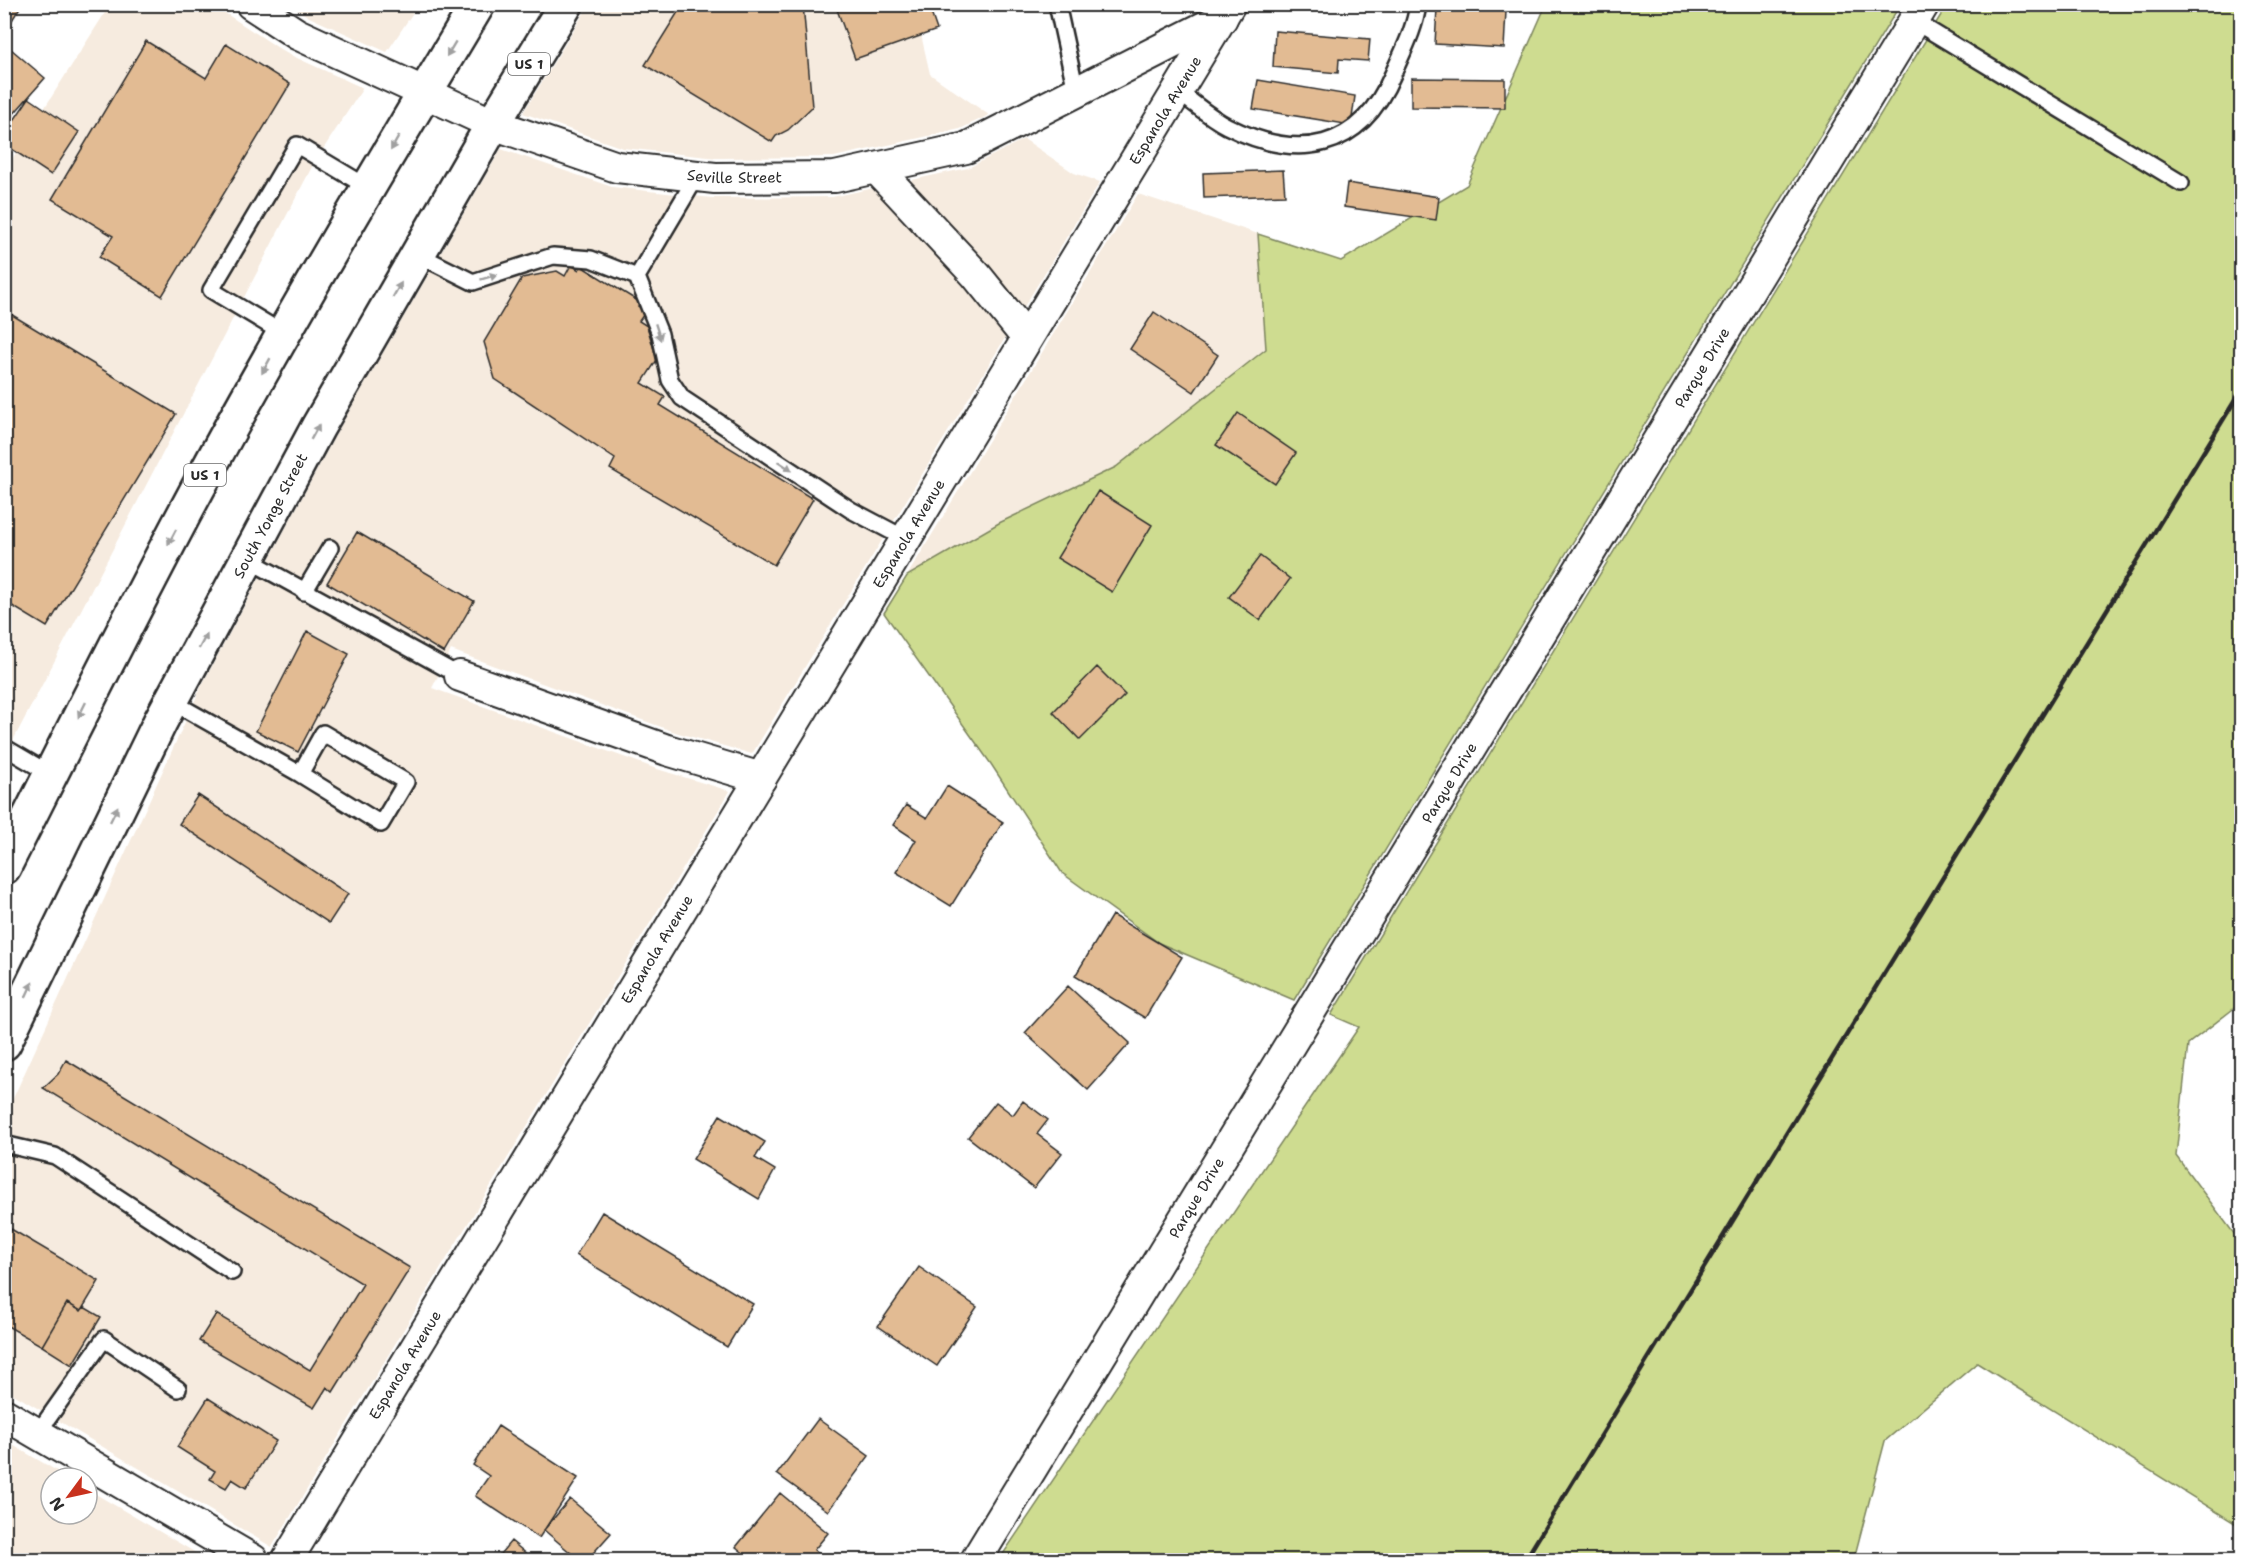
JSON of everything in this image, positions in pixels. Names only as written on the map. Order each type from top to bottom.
[{"type":"main road","name":"US 1","points":[[4,867],[96,681],[199,486],[284,334],[478,4]]},
{"type":"main road","name":"South Yonge Street","points":[[4,1043],[171,701],[318,427],[493,124],[566,4]]},
{"type":"street","name":"Seville Street","points":[[251,4],[297,34],[493,124],[617,167],[715,178],[835,177],[966,148],[1226,11]]},
{"type":"street","name":"Espanola Avenue","points":[[287,1560],[1226,11]]},
{"type":"street","name":"Parque Drive","points":[[976,1560],[1919,13]]},
{"type":"street","points":[[876,168],[976,275],[1028,339]]},
{"type":"street","points":[[460,676],[667,750],[761,778]]},
{"type":"street","points":[[4,1414],[253,1560]]},
{"type":"lane","points":[[1057,4],[1076,91]]},
{"type":"lane","points":[[1178,91],[1226,125],[1272,144],[1303,147],[1331,142],[1360,124],[1386,90],[1416,21],[1418,4]]},
{"type":"lane","points":[[1919,13],[2181,183]]},
{"type":"lane","points":[[284,334],[211,290],[297,145],[369,188]]},
{"type":"lane","points":[[637,277],[697,176]]},
{"type":"lane","points":[[417,254],[473,282],[553,256],[591,259],[637,277],[660,334],[670,380],[682,398],[851,510],[906,539]]},
{"type":"lane","points":[[304,592],[330,548]]},
{"type":"lane","points":[[247,559],[460,676]]},
{"type":"lane","points":[[171,701],[300,774],[381,824],[406,782],[323,734],[300,774]]},
{"type":"lane","points":[[4,747],[50,774]]},
{"type":"lane","points":[[4,1144],[55,1156],[232,1272]]},
{"type":"lane","points":[[37,1434],[104,1339],[178,1389]]},
{"type":"shaded area","points":[[914,4],[930,74],[989,115],[960,129],[834,157],[718,158],[623,148],[523,113],[589,5]]},
{"type":"shaded area","points":[[110,5],[213,5],[286,53],[363,88],[314,163],[5,756],[5,170]]},
{"type":"shaded area","points":[[290,5],[418,5],[387,52],[309,17]]},
{"type":"shaded area","points":[[1024,139],[1074,173],[1100,182],[752,754],[675,732],[451,650],[432,688],[657,769],[730,791],[272,1547],[5,1389],[5,1116],[202,685],[336,434],[501,149],[612,187],[712,198],[832,197],[968,168]]},
{"type":"shaded area","points":[[1138,194],[1258,234],[1266,349],[1116,467],[999,523],[907,576]]},
{"type":"shaded area","points":[[4,1440],[48,1466],[39,1466],[39,1526],[99,1526],[99,1496],[208,1560],[5,1560]]},
{"type":"green space","points":[[1546,5],[1900,5],[1294,1000],[1159,943],[1062,873],[991,764],[884,613],[907,576],[999,523],[1116,467],[1266,349],[1258,234],[1341,261],[1467,185]]},
{"type":"green space","points":[[1947,5],[2241,5],[2241,1003],[2188,1044],[2176,1156],[2241,1243],[2241,1527],[1977,1363],[1885,1441],[1855,1555],[1859,1560],[999,1560],[1359,1027],[1331,1015]]},
{"type":"building","points":[[4,4],[22,4],[6,30],[4,29]]},
{"type":"building","points":[[683,4],[803,4],[812,107],[788,130],[776,136],[772,142],[645,65]]},
{"type":"building","points":[[835,4],[928,4],[937,30],[855,59]]},
{"type":"building","points":[[1437,8],[1506,11],[1504,48],[1435,44]]},
{"type":"building","points":[[1275,31],[1370,39],[1368,61],[1339,59],[1338,73],[1273,67]]},
{"type":"building","points":[[146,41],[206,78],[226,44],[290,84],[162,296],[99,257],[113,236],[52,199]]},
{"type":"building","points":[[4,43],[45,78],[4,125]]},
{"type":"building","points":[[1411,78],[1505,79],[1505,108],[1411,107]]},
{"type":"building","points":[[1258,80],[1355,96],[1351,125],[1253,109]]},
{"type":"building","points":[[29,98],[79,132],[51,175],[4,144],[4,135]]},
{"type":"building","points":[[1283,170],[1285,195],[1204,198],[1203,173]]},
{"type":"building","points":[[1347,183],[1439,197],[1436,220],[1344,207]]},
{"type":"building","points":[[571,265],[579,270],[581,266],[641,303],[638,306],[646,311],[639,321],[647,326],[657,360],[642,383],[665,397],[660,405],[813,499],[774,565],[610,469],[615,459],[495,379],[484,342],[522,278],[557,271],[565,276]]},
{"type":"building","points":[[4,310],[176,414],[47,627],[4,601]]},
{"type":"building","points":[[1154,312],[1218,355],[1194,392],[1130,349]]},
{"type":"building","points":[[1238,413],[1296,453],[1275,484],[1216,445]]},
{"type":"building","points":[[1098,491],[1152,525],[1112,592],[1057,558]]},
{"type":"building","points":[[357,532],[474,601],[444,653],[327,583]]},
{"type":"building","points":[[1260,556],[1290,579],[1260,620],[1229,597]]},
{"type":"building","points":[[307,631],[349,654],[298,752],[256,731]]},
{"type":"building","points":[[1097,667],[1125,695],[1080,740],[1053,712]]},
{"type":"building","points":[[947,786],[1003,822],[951,906],[896,872],[916,840],[893,825],[906,805],[927,818]]},
{"type":"building","points":[[198,795],[348,894],[329,923],[179,824]]},
{"type":"building","points":[[1112,915],[1182,957],[1145,1018],[1075,976]]},
{"type":"building","points":[[1068,986],[1130,1043],[1088,1090],[1025,1033]]},
{"type":"building","points":[[66,1060],[410,1268],[333,1392],[327,1387],[314,1408],[199,1341],[216,1314],[310,1370],[363,1284],[43,1088],[58,1074]]},
{"type":"building","points":[[1023,1101],[1048,1120],[1037,1134],[1062,1153],[1034,1188],[968,1137],[996,1102],[1013,1115]]},
{"type":"building","points":[[720,1115],[765,1142],[755,1158],[775,1170],[759,1199],[693,1159]]},
{"type":"building","points":[[602,1212],[753,1304],[727,1347],[576,1255]]},
{"type":"building","points":[[11,1229],[99,1281],[81,1311],[67,1303],[42,1346],[4,1324],[4,1240]]},
{"type":"building","points":[[919,1267],[977,1307],[937,1366],[878,1326]]},
{"type":"building","points":[[67,1303],[81,1311],[84,1307],[101,1317],[72,1365],[42,1346]]},
{"type":"building","points":[[208,1398],[276,1441],[246,1488],[232,1479],[226,1488],[210,1479],[215,1471],[177,1447]]},
{"type":"building","points":[[818,1419],[869,1456],[828,1511],[777,1474]]},
{"type":"building","points":[[498,1426],[578,1478],[539,1538],[475,1496],[489,1476],[473,1465]]},
{"type":"building","points":[[780,1493],[828,1533],[814,1550],[826,1560],[752,1560],[736,1547]]},
{"type":"building","points":[[570,1499],[611,1533],[587,1560],[579,1560],[544,1530]]},
{"type":"building","points":[[511,1541],[534,1560],[495,1560]]},
{"type":"railway","points":[[1525,1560],[2242,389]]}]
